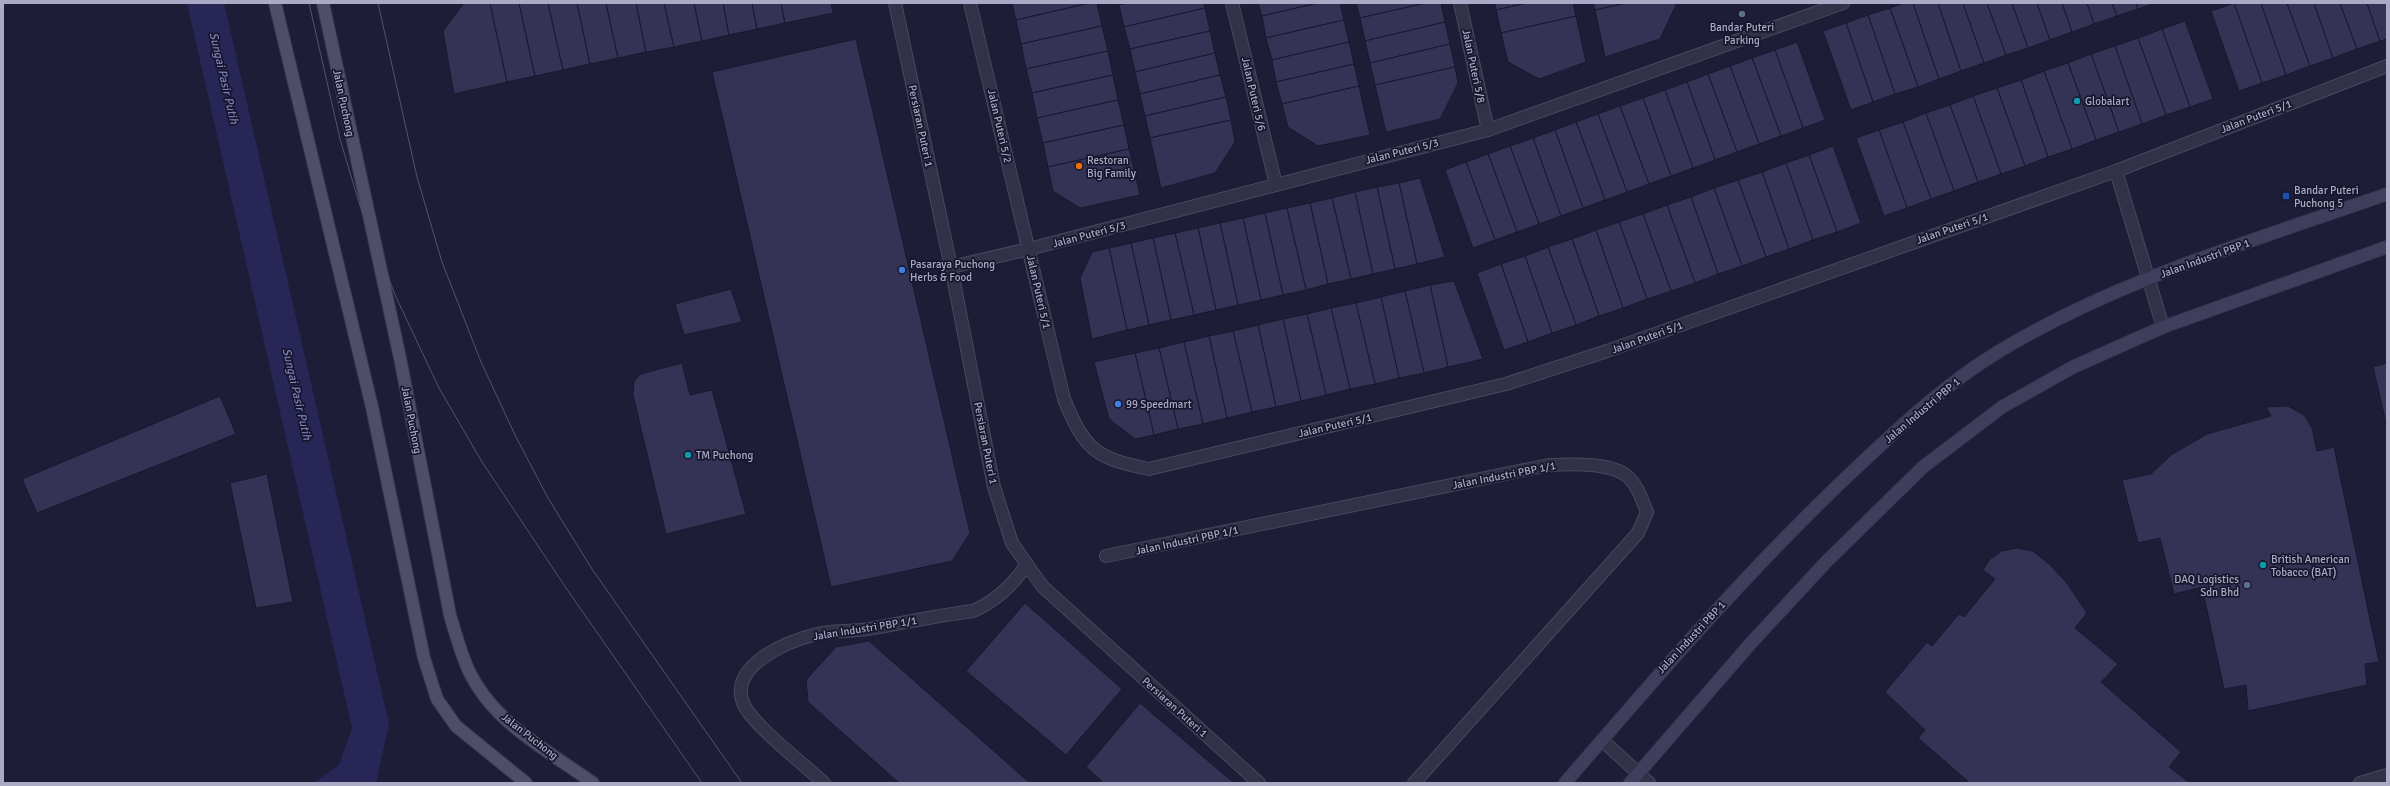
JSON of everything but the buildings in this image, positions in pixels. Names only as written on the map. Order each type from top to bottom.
[{"type":"main road","points":[[274,3],[372,407],[424,658],[437,699],[456,726],[526,783]]},
{"type":"main road","name":"Jalan Puchong","points":[[323,3],[400,358],[450,615],[460,649],[471,674],[497,711],[518,729],[593,783]]},
{"type":"main road","name":"Jalan Industri PBP 1","points":[[1565,783],[1661,670],[1791,529],[1892,434],[1952,384],[1996,353],[2056,319],[2148,278],[2387,194]]},
{"type":"main road","points":[[1634,778],[1751,643],[1821,568],[1923,467],[2002,407],[2073,367],[2163,327],[2387,247]]},
{"type":"street","name":"Persiaran Puteri 1","points":[[895,3],[951,267],[994,487],[1002,518],[1012,543],[1026,566],[1042,586],[1260,783]]},
{"type":"street","name":"Jalan Puteri 5/2","points":[[970,3],[1030,249]]},
{"type":"street","name":"Jalan Puteri 5/6","points":[[1232,3],[1276,185]]},
{"type":"street","name":"Jalan Puteri 5/8","points":[[1460,3],[1488,130]]},
{"type":"street","name":"Jalan Puteri 5/3","points":[[951,267],[1030,249],[1488,130],[1843,3]]},
{"type":"street","name":"Jalan Puteri 5/1","points":[[1030,249],[1064,399],[1073,422],[1089,446],[1113,462],[1149,469],[1506,384],[1607,351],[2116,171],[2387,66]]},
{"type":"street","points":[[2116,171],[2163,327]]},
{"type":"street","name":"Jalan Industri PBP 1/1","points":[[1106,556],[1550,465],[1578,464],[1604,466],[1627,476],[1639,491],[1646,512],[1638,533],[1414,783]]},
{"type":"street","name":"Jalan Industri PBP 1/1","points":[[824,783],[754,720],[744,704],[740,686],[750,668],[766,654],[817,634],[872,628],[973,610],[988,604],[1004,593],[1026,566]]},
{"type":"street","points":[[1602,740],[1634,778],[1649,783]]},
{"type":"street","points":[[2360,783],[2387,775]]},
{"type":"water","name":"Sungai Pasir Putih","points":[[187,3],[224,3],[389,724],[376,783],[313,783],[339,765],[352,728]]},
{"type":"tram line","points":[[309,3],[340,139],[360,206],[396,297],[439,388],[482,462],[566,588],[702,783]]},
{"type":"tram line","points":[[378,3],[417,177],[442,262],[481,362],[516,437],[548,498],[592,569],[742,783]]},
{"type":"place","name":"Bandar Puteri Parking","points":[[1742,14]]},
{"type":"place","name":"Globalart","points":[[2077,101]]},
{"type":"place","name":"Restoran Big Family","points":[[1079,166]]},
{"type":"place","name":"Bandar Puteri Puchong 5","points":[[2286,196]]},
{"type":"place","name":"Pasaraya Puchong Herbs & Food","points":[[902,270]]},
{"type":"place","name":"99 Speedmart","points":[[1118,404]]},
{"type":"place","name":"TM Puchong","points":[[688,455]]},
{"type":"place","name":"British American Tobacco (BAT)","points":[[2263,565]]},
{"type":"place","name":"DAQ Logistics Sdn Bhd","points":[[2247,585]]}]
